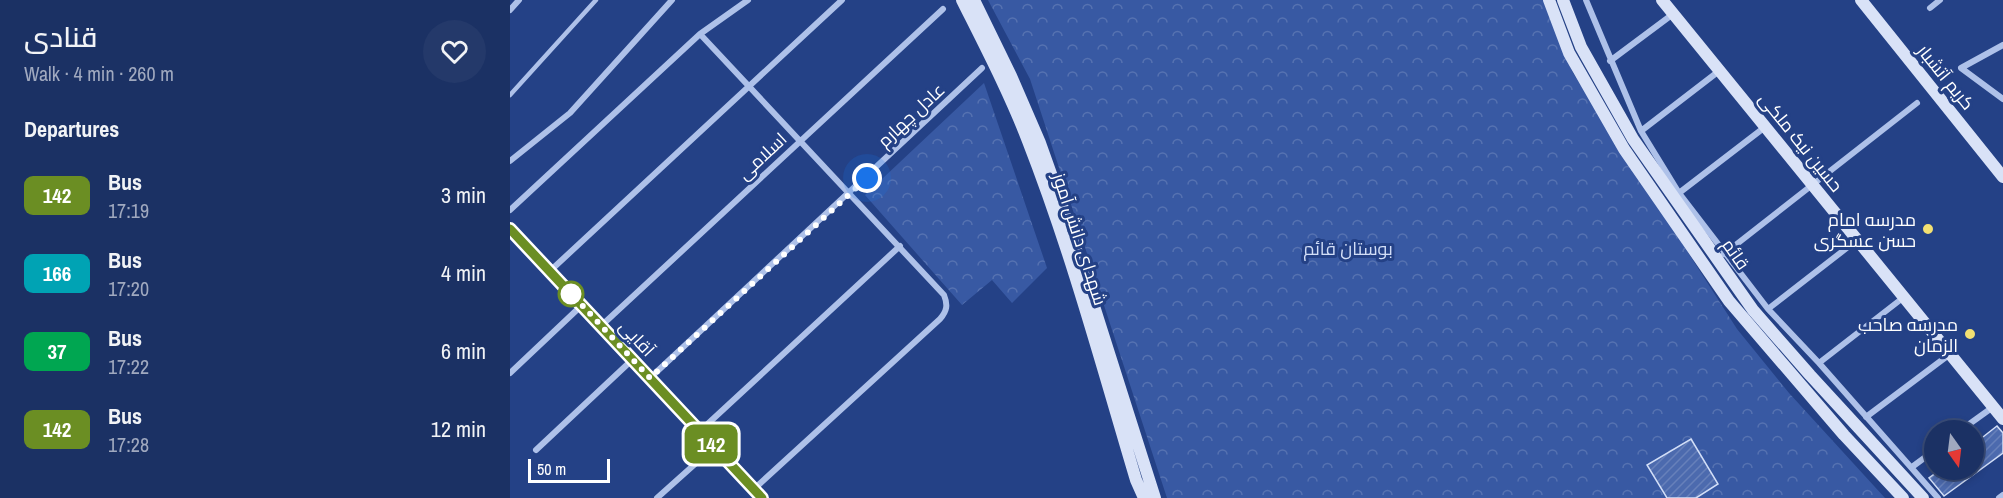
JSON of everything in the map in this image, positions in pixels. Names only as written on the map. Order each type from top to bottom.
[{"type":"main road","name":"شهدای دانش آموز","points":[[962,0],[993,62],[1027,139],[1068,253],[1136,480],[1144,498]]},
{"type":"main road","points":[[974,0],[1011,76],[1044,154],[1155,498]]},
{"type":"main road","name":"قائم","points":[[1549,0],[1569,53],[1613,130],[1655,196],[1729,301],[1903,498]]},
{"type":"main road","name":"قائم","points":[[1563,0],[1581,47],[1633,139],[1753,310],[1923,498]]},
{"type":"main road","name":"حسین نیک ملکی","points":[[1662,0],[2003,419]]},
{"type":"main road","name":"کریم آتشبار","points":[[1861,0],[2003,177]]},
{"type":"main road","name":"آقایی","points":[[510,229],[758,494]]},
{"type":"street","points":[[510,10],[519,0]]},
{"type":"street","points":[[510,160],[570,113],[672,0]]},
{"type":"street","points":[[510,210],[700,34],[748,0]]},
{"type":"street","points":[[549,271],[842,0]]},
{"type":"street","points":[[1586,0],[1641,131],[1679,192],[1768,309],[1819,363],[1938,498]]},
{"type":"street","points":[[1930,8],[1940,0]]},
{"type":"street","name":"اسلامی","points":[[601,326],[943,9]]},
{"type":"street","points":[[1610,61],[1673,13]]},
{"type":"street","points":[[700,34],[900,246],[944,295],[946,302],[946,309],[940,319],[758,494]]},
{"type":"street","points":[[2003,45],[1961,68],[2003,99]]},
{"type":"street","name":"عادل چهارم","points":[[650,378],[982,68]]},
{"type":"street","points":[[1641,131],[1719,70]]},
{"type":"street","points":[[1724,254],[1917,103]]},
{"type":"street","points":[[1679,192],[1765,127]]},
{"type":"street","points":[[1768,309],[1857,239]]},
{"type":"street","points":[[699,432],[900,246]]},
{"type":"street","points":[[1819,363],[1904,297]]},
{"type":"street","points":[[510,373],[582,305]]},
{"type":"street","points":[[1866,417],[1950,354]]},
{"type":"street","points":[[536,450],[632,360]]},
{"type":"street","points":[[1975,420],[1993,407]]},
{"type":"street","points":[[657,498],[714,447]]},
{"type":"street","points":[[1912,467],[1924,458]]},
{"type":"street","points":[[1999,498],[2003,495]]},
{"type":"lane","points":[[510,95],[596,0]]},
{"type":"green space","name":"بوستان قائم","points":[[988,0],[1544,0],[1573,73],[1737,329],[1789,393],[1885,498],[1167,498],[1030,79]]},
{"type":"green space","points":[[984,83],[1047,268],[1012,303],[992,280],[962,305],[865,195]]},
{"type":"building","points":[[1997,426],[2003,433],[2003,453],[1984,467],[1984,436]]},
{"type":"building","points":[[1691,439],[1718,484],[1696,498],[1667,498],[1647,465]]},
{"type":"building","points":[[1931,480],[1966,480],[1944,496]]},
{"type":"bus line","name":"142","points":[[510,229],[762,498]]},
{"type":"place","name":"مدرسه امام حسن عسگری","points":[[1928,229]]},
{"type":"place","name":"مدرسه صاحب الزمان","points":[[1970,334]]},
{"type":"route","points":[[571,294],[566,288],[650,378],[867,178]]}]
